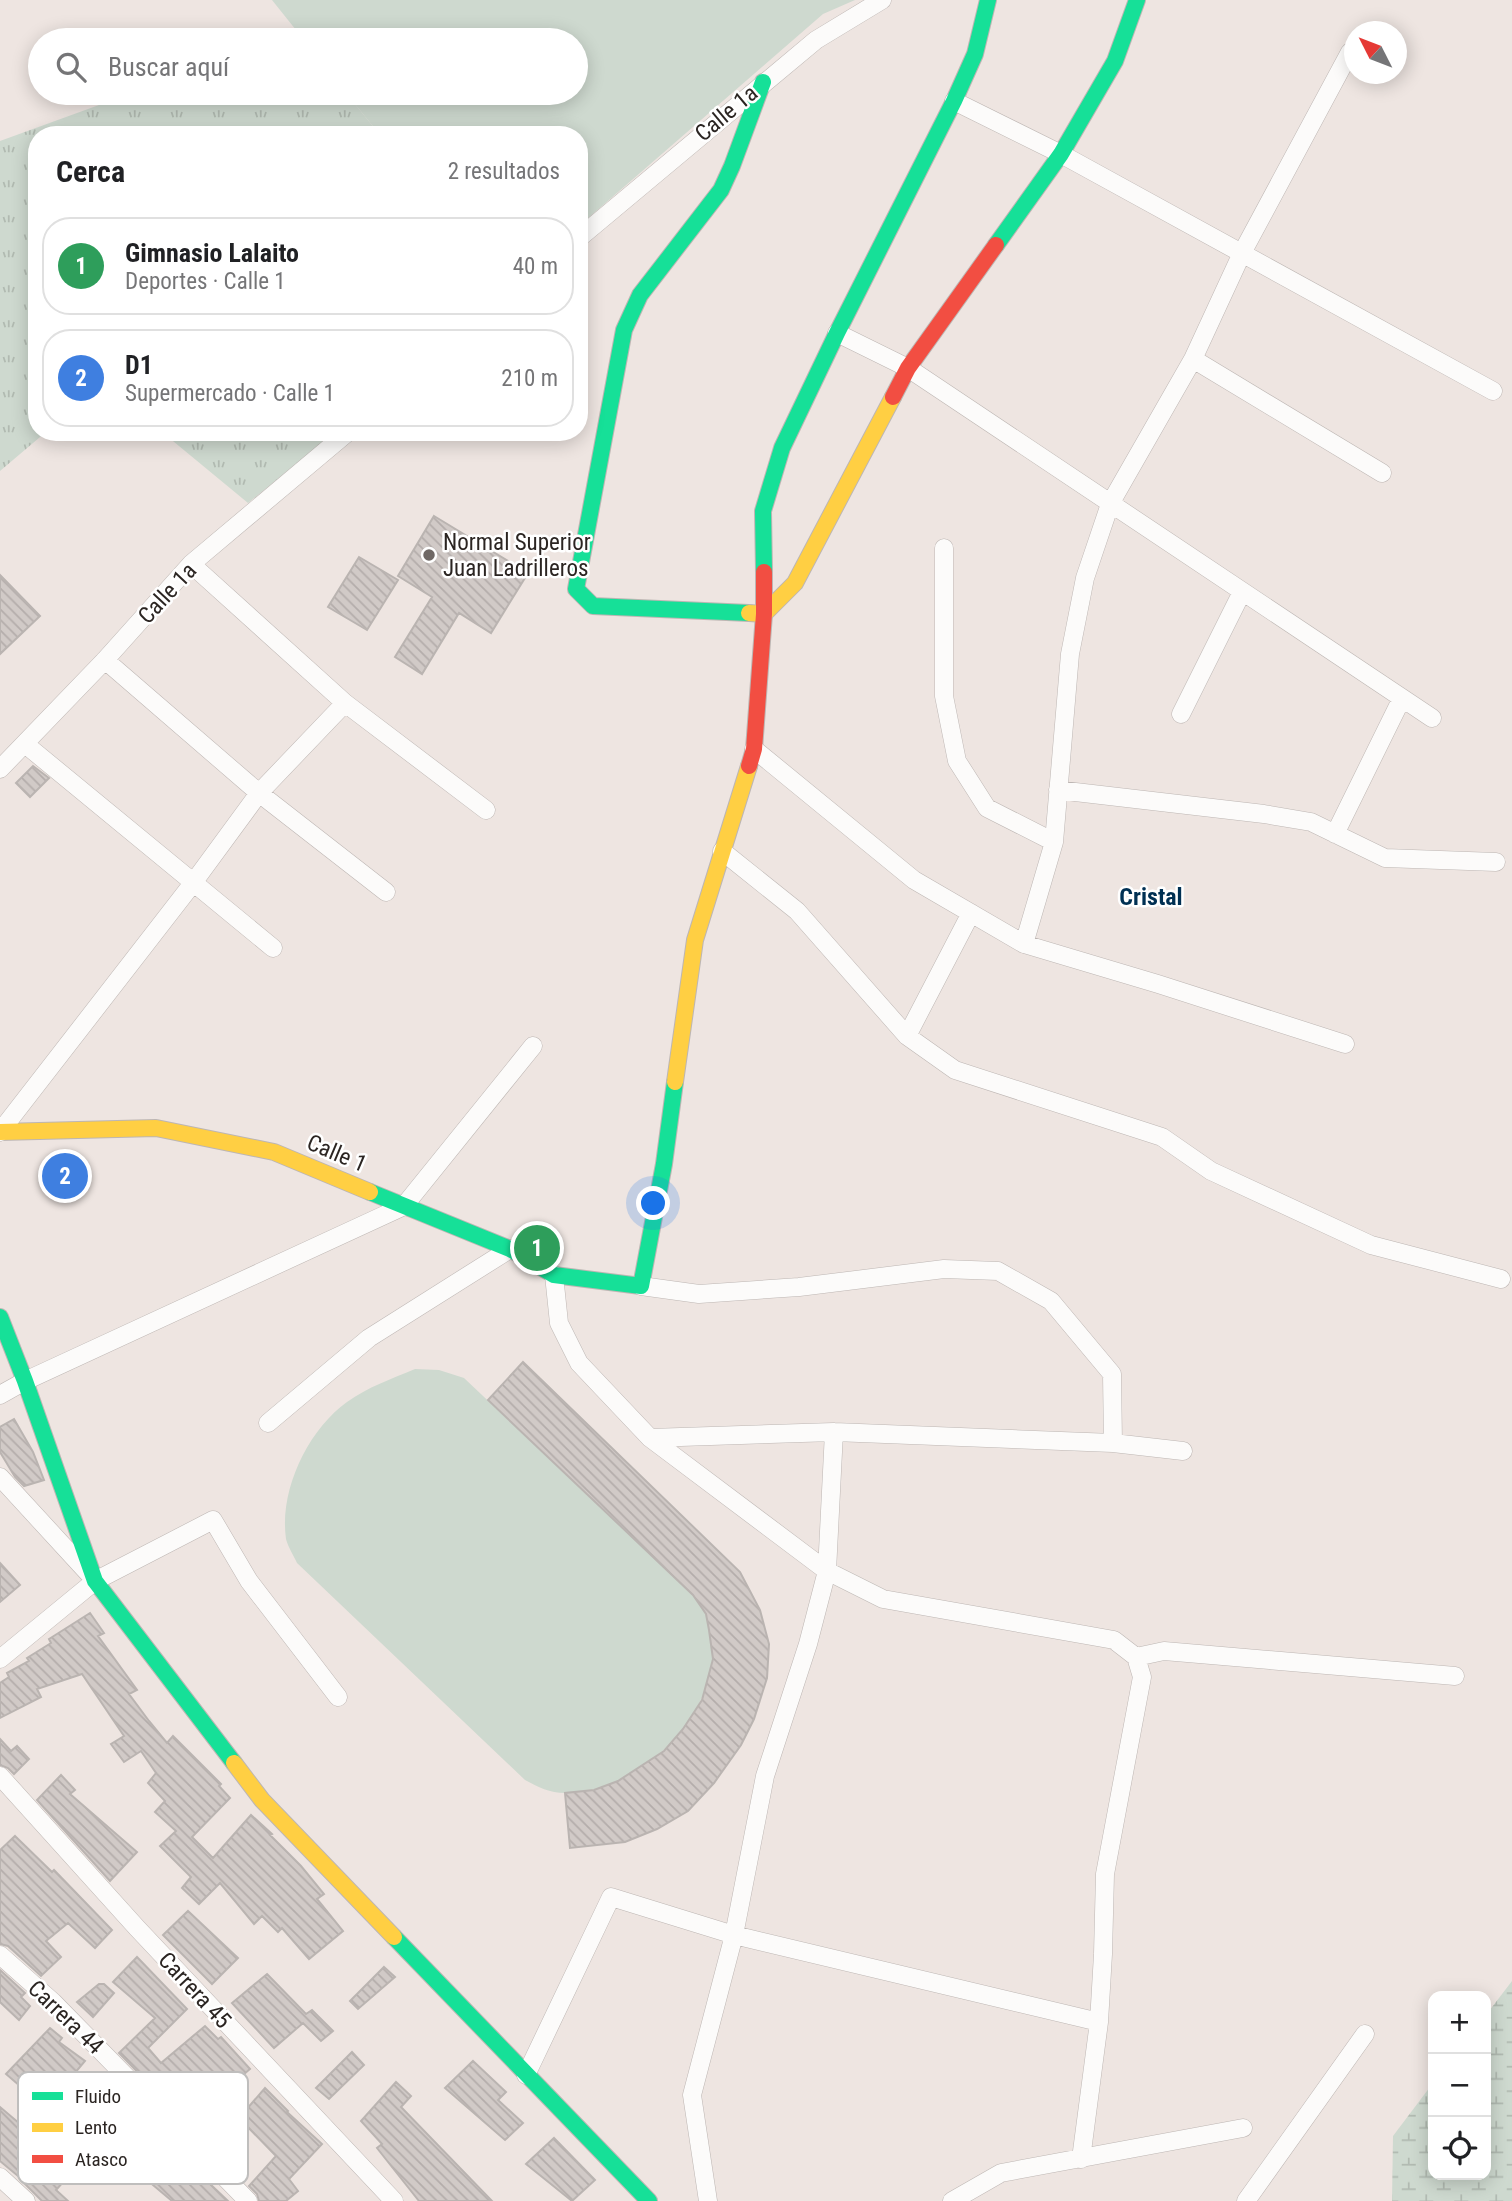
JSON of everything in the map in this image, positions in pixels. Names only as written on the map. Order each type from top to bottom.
[{"type":"street","name":"Calle 1a","points":[[588,230],[816,40],[882,0]]},
{"type":"street","points":[[988,0],[975,54],[782,448],[763,511],[764,614],[754,749],[695,940],[664,1164],[641,1286],[699,1294],[799,1287],[944,1269],[998,1271],[1051,1301],[1112,1374],[1113,1443]]},
{"type":"street","points":[[763,82],[721,190],[640,295],[624,330],[576,589],[593,606],[764,614],[795,583],[908,368],[1061,154],[1115,61],[1137,0]]},
{"type":"street","points":[[1024,944],[1054,842],[1070,654],[1085,578],[1110,504],[1193,359],[1242,253],[1344,63]]},
{"type":"street","points":[[954,101],[1061,154],[1493,391]]},
{"type":"street","points":[[837,333],[908,368],[1433,718]]},
{"type":"street","points":[[1193,359],[1382,472]]},
{"type":"street","name":"Calle 1a","points":[[0,769],[105,660],[191,564],[337,441]]},
{"type":"street","points":[[944,548],[944,696],[957,761],[987,808],[1054,842]]},
{"type":"street","points":[[191,564],[345,703],[486,810]]},
{"type":"street","points":[[1181,714],[1242,592]]},
{"type":"street","points":[[105,660],[259,793],[386,892]]},
{"type":"street","points":[[1335,834],[1402,698]]},
{"type":"street","points":[[0,1132],[259,793],[345,703]]},
{"type":"street","points":[[25,744],[273,947]]},
{"type":"street","points":[[754,749],[914,880],[1024,944],[1345,1044]]},
{"type":"street","points":[[1058,790],[1311,822],[1385,858],[1496,862]]},
{"type":"street","points":[[722,851],[797,911],[907,1036],[955,1070],[1161,1138],[1211,1171],[1371,1245],[1501,1279]]},
{"type":"street","points":[[907,1036],[971,913]]},
{"type":"street","points":[[0,1395],[404,1206],[533,1046]]},
{"type":"street","name":"Calle 1","points":[[0,1132],[156,1128],[274,1152],[510,1249],[554,1275],[641,1286]]},
{"type":"street","points":[[268,1423],[369,1338],[510,1249]]},
{"type":"street","points":[[554,1275],[559,1323],[579,1363],[650,1438],[827,1571],[883,1599],[1114,1640],[1136,1657],[1142,1678],[1105,1874],[1099,2022],[1081,2159]]},
{"type":"street","points":[[0,1317],[95,1581]]},
{"type":"street","points":[[650,1438],[834,1432],[1113,1443],[1184,1451]]},
{"type":"street","points":[[708,2201],[692,2095],[734,1935],[765,1776],[808,1644],[827,1571],[834,1432]]},
{"type":"street","points":[[0,1477],[95,1581],[262,1800],[649,2201]]},
{"type":"street","points":[[0,1659],[95,1581],[214,1520],[249,1581],[338,1698]]},
{"type":"street","points":[[1136,1657],[1164,1651],[1455,1676]]},
{"type":"street","name":"Carrera 45","points":[[0,1776],[137,1928],[394,2201]]},
{"type":"street","points":[[526,2074],[611,1897],[734,1935],[1099,2022]]},
{"type":"street","name":"Carrera 44","points":[[0,1955],[53,2002],[122,2072]]},
{"type":"street","points":[[1246,2201],[1365,2034]]},
{"type":"street","points":[[952,2201],[1001,2173],[1243,2128]]},
{"type":"street","points":[[0,2177],[26,2201]]},
{"type":"street","name":"Carrera 44","points":[[231,2184],[248,2201]]},
{"type":"green space","points":[[272,0],[855,0],[823,14],[588,218],[588,126],[373,126],[356,105],[588,105],[588,28],[294,28]]},
{"type":"green space","points":[[99,105],[356,105],[373,126],[41,126]]},
{"type":"green space","points":[[28,131],[28,441],[35,441],[0,471],[0,141]]},
{"type":"green space","points":[[173,441],[325,441],[248,503]]},
{"type":"green space","points":[[415,1369],[439,1370],[464,1378],[693,1595],[705,1613],[713,1660],[707,1685],[696,1709],[681,1732],[661,1752],[640,1769],[616,1782],[591,1790],[565,1793],[549,1791],[525,1780],[297,1563],[286,1539],[285,1520],[292,1482],[309,1445],[320,1428],[347,1402]]},
{"type":"green space","points":[[1512,1981],[1512,2201],[1392,2201],[1393,2136],[1428,2090],[1428,2180],[1491,2180],[1491,2008]]},
{"type":"building","points":[[434,516],[528,573],[491,633],[459,613],[422,674],[395,657],[432,597],[398,576]]},
{"type":"building","points":[[359,557],[398,580],[367,630],[328,607]]},
{"type":"building","points":[[0,575],[40,616],[0,654]]},
{"type":"building","points":[[33,766],[49,778],[30,797],[16,783]]},
{"type":"building","points":[[523,1362],[740,1572],[760,1610],[769,1644],[767,1678],[754,1719],[741,1745],[714,1783],[688,1811],[657,1829],[625,1842],[570,1848],[565,1793],[594,1790],[618,1781],[664,1751],[683,1729],[702,1700],[713,1659],[706,1614],[693,1595],[488,1400]]},
{"type":"building","points":[[14,1419],[33,1452],[44,1480],[24,1486],[15,1477],[0,1452],[0,1427]]},
{"type":"building","points":[[0,1563],[20,1585],[0,1602]]},
{"type":"building","points":[[90,1613],[104,1633],[98,1636],[137,1690],[129,1694],[149,1721],[167,1743],[173,1736],[221,1784],[219,1786],[230,1798],[192,1837],[213,1858],[251,1815],[272,1834],[270,1835],[324,1894],[317,1899],[343,1931],[309,1959],[282,1928],[278,1932],[262,1916],[254,1924],[220,1883],[199,1904],[182,1888],[191,1877],[160,1846],[176,1831],[155,1812],[165,1801],[148,1783],[156,1773],[141,1751],[124,1762],[111,1744],[124,1736],[82,1674],[37,1689],[41,1697],[0,1718],[0,1683],[9,1677],[7,1673],[29,1661],[27,1658],[51,1643],[49,1639]]},
{"type":"building","points":[[0,1739],[11,1751],[17,1746],[29,1759],[14,1774],[0,1765]]},
{"type":"building","points":[[61,1775],[75,1790],[70,1794],[137,1852],[110,1881],[37,1800]]},
{"type":"building","points":[[15,1836],[52,1872],[54,1870],[112,1930],[95,1948],[68,1923],[46,1941],[61,1957],[41,1976],[8,1946],[0,1944],[0,1850]]},
{"type":"building","points":[[188,1911],[238,1958],[212,1984],[163,1935]]},
{"type":"building","points":[[137,1957],[187,2009],[148,2048],[161,2063],[205,2026],[218,2039],[221,2037],[250,2069],[246,2072],[138,2072],[119,2053],[155,2018],[113,1982]]},
{"type":"building","points":[[384,1967],[395,1977],[358,2009],[350,2001]]},
{"type":"building","points":[[0,1970],[25,1993],[21,1997],[30,2006],[19,2020],[0,2002]]},
{"type":"building","points":[[267,1974],[306,2014],[312,2010],[333,2031],[321,2041],[303,2023],[274,2048],[232,2003]]},
{"type":"building","points":[[99,1984],[104,1984],[114,1993],[93,2017],[77,2002]]},
{"type":"building","points":[[50,2028],[62,2038],[59,2042],[85,2061],[76,2072],[18,2072],[18,2084],[6,2074]]},
{"type":"building","points":[[352,2052],[364,2065],[329,2099],[316,2088]]},
{"type":"building","points":[[473,2061],[506,2092],[498,2100],[523,2123],[505,2140],[445,2088]]},
{"type":"building","points":[[396,2082],[411,2096],[401,2107],[492,2201],[419,2201],[377,2148],[382,2144],[361,2121]]},
{"type":"building","points":[[265,2088],[322,2144],[289,2179],[298,2191],[286,2201],[259,2201],[257,2194],[249,2186],[276,2156],[248,2127],[248,2108]]},
{"type":"building","points":[[0,2107],[18,2122],[18,2176],[0,2161]]},
{"type":"building","points":[[554,2138],[595,2180],[572,2201],[526,2164]]},
{"type":"building","points":[[25,2184],[61,2184],[56,2190],[68,2201],[42,2201]]},
{"type":"building","points":[[152,2184],[210,2184],[228,2201],[172,2201]]},
{"type":"traffic: fast","points":[[764,572],[763,511],[782,448],[954,101],[975,54],[988,0]]},
{"type":"traffic: fast","points":[[996,245],[1061,154],[1115,61],[1137,0]]},
{"type":"traffic: fast","points":[[749,613],[593,606],[576,589],[624,330],[640,295],[721,190],[763,82]]},
{"type":"traffic: fast","points":[[370,1192],[510,1249],[554,1275],[641,1286],[664,1164],[675,1082]]},
{"type":"traffic: fast","points":[[0,1317],[95,1581],[234,1763]]},
{"type":"traffic: fast","points":[[394,1937],[649,2201]]},
{"type":"traffic: slow","points":[[749,613],[764,614],[795,583],[893,397]]},
{"type":"traffic: slow","points":[[675,1082],[695,940],[749,766]]},
{"type":"traffic: slow","points":[[0,1132],[156,1128],[274,1152],[370,1192]]},
{"type":"traffic: slow","points":[[234,1763],[262,1800],[394,1937]]},
{"type":"traffic: jam","points":[[893,397],[908,368],[996,245]]},
{"type":"traffic: jam","points":[[749,766],[754,749],[764,614],[764,572]]},
{"type":"place","name":"Normal Superior Juan Ladrilleros","points":[[429,555]]},
{"type":"place","name":"D1","points":[[65,1176]]},
{"type":"place","name":"Gimnasio Lalaito","points":[[537,1248]]},
{"type":"district","name":"Cristal","points":[[1151,897]]}]
